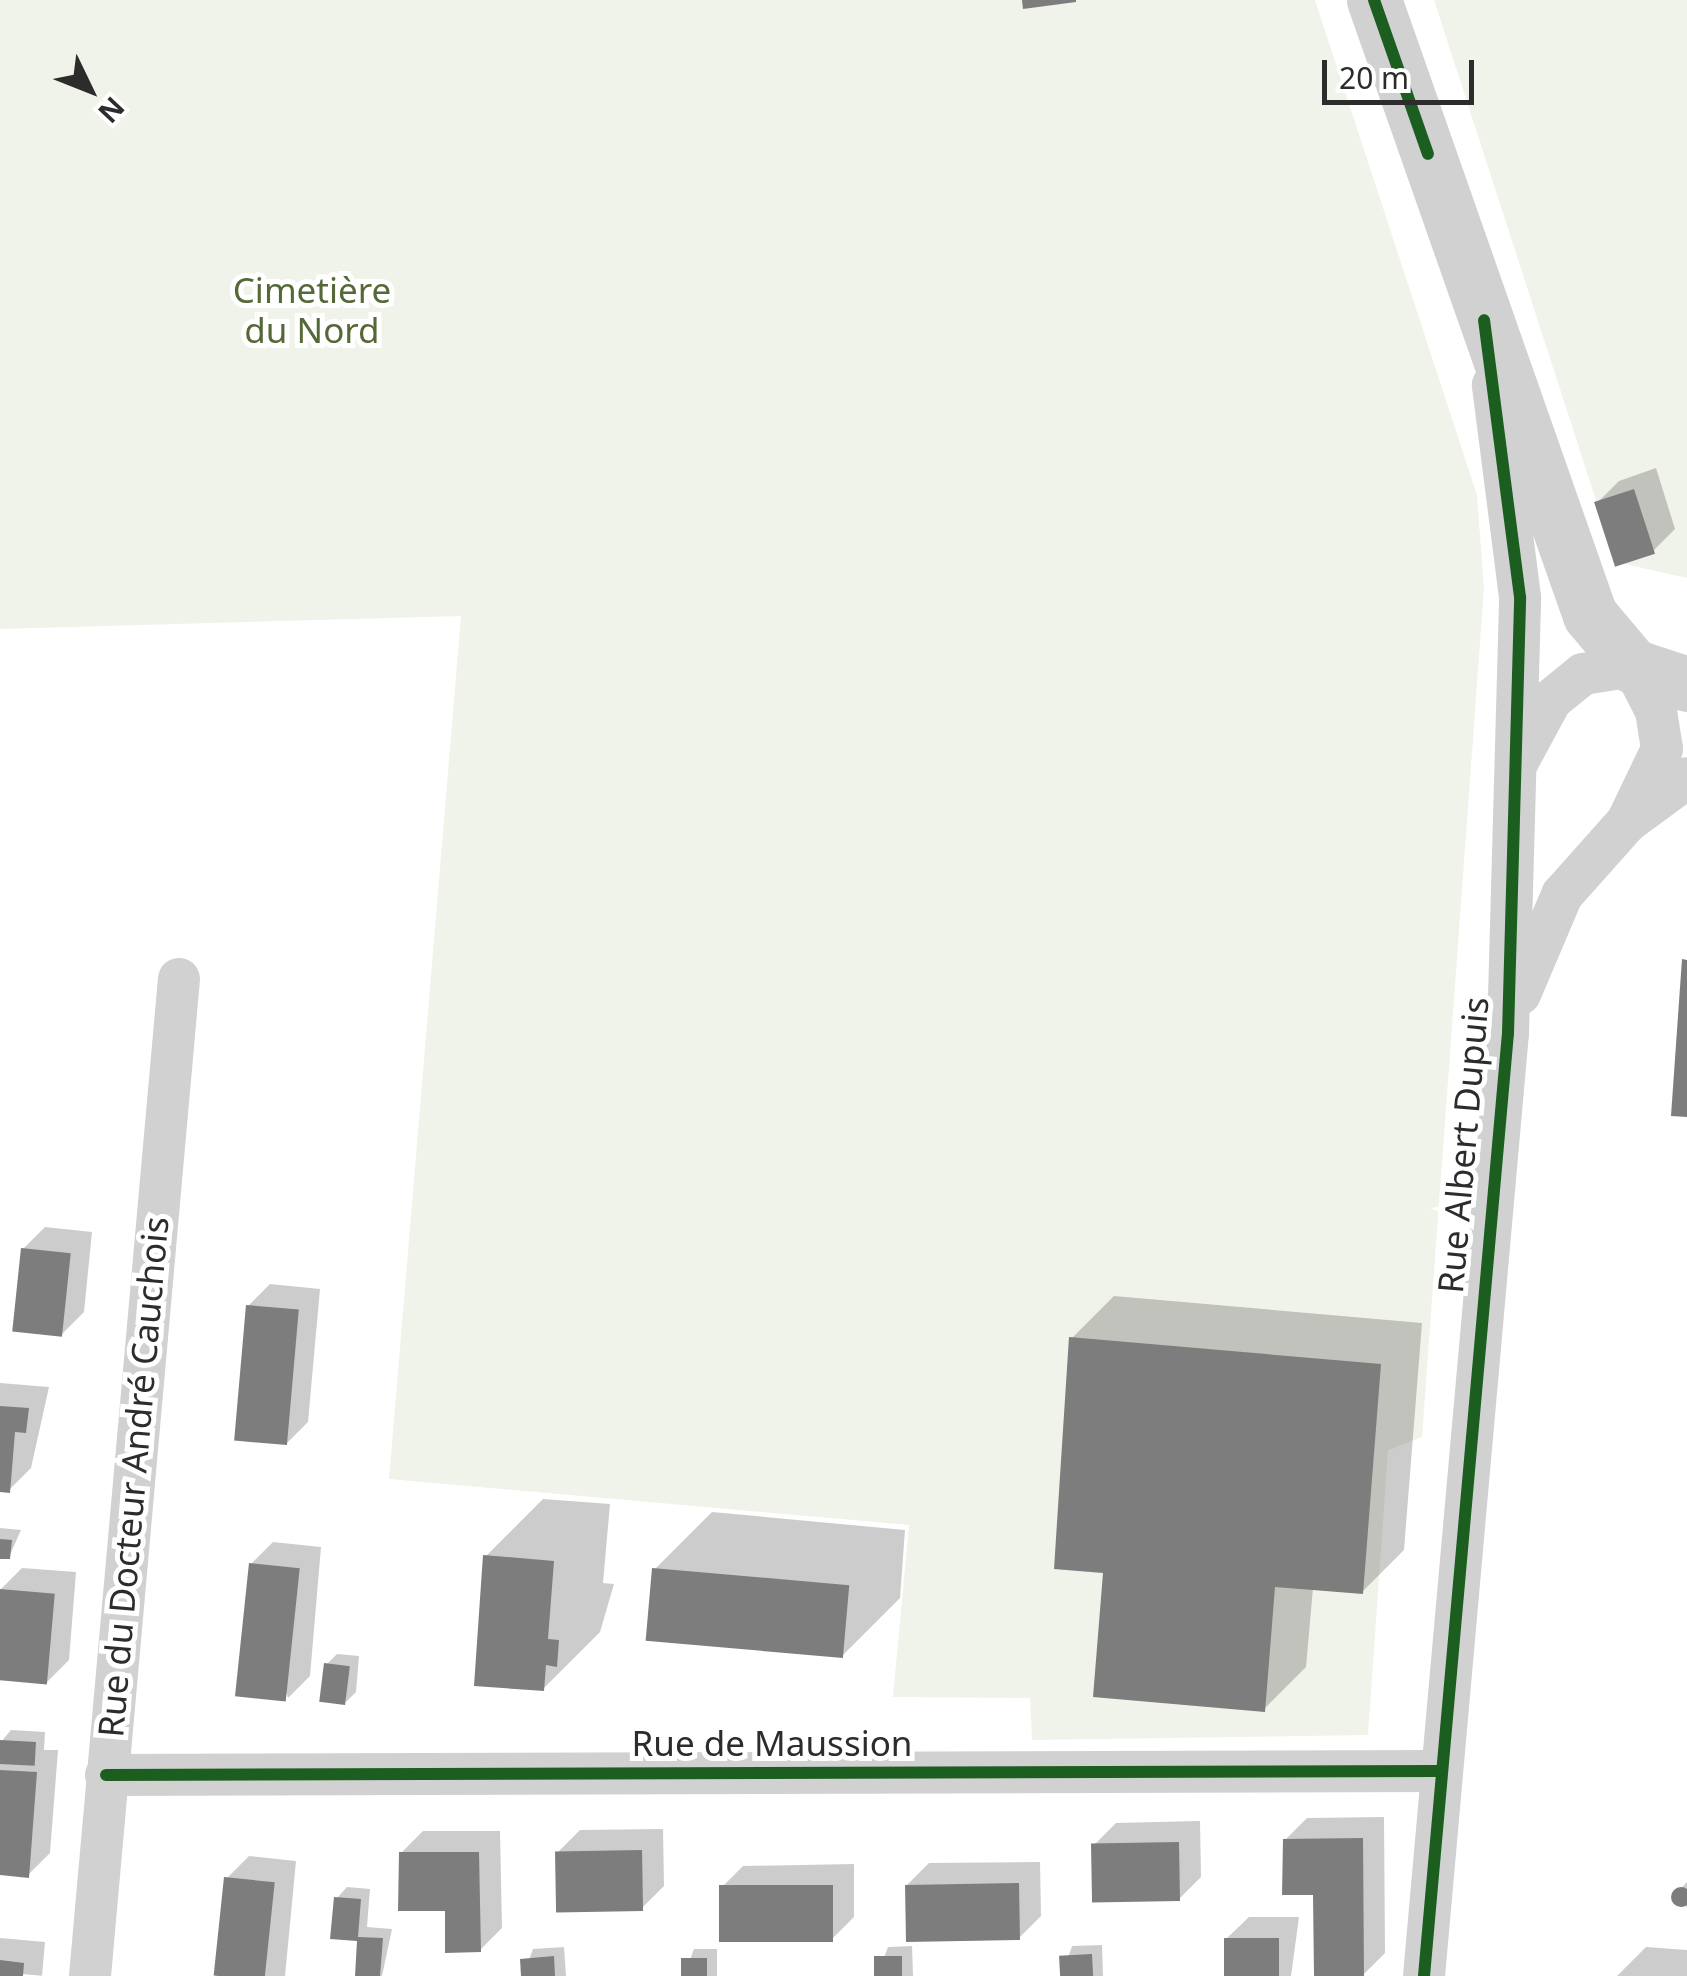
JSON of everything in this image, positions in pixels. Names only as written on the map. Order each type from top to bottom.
[{"type":"street","points":[[1374,0],[1590,615],[1632,666]]},
{"type":"street","name":"Rue Albert Dupuis","points":[[1424,1976],[1438,1771],[1508,1033],[1512,772],[1520,596],[1484,320]]},
{"type":"street","points":[[1512,772],[1550,700],[1583,674],[1632,666],[1687,684]]},
{"type":"street","name":"Rue Albert Dupuis","points":[[1627,822],[1662,749],[1656,711],[1632,666]]},
{"type":"street","name":"Rue Albert Dupuis","points":[[1508,1033],[1562,895],[1627,822],[1687,778]]},
{"type":"street","name":"Rue du Docteur André Cauchois","points":[[90,1976],[180,979]]},
{"type":"street","name":"Rue de Maussion","points":[[106,1775],[1438,1771]]},
{"type":"green space","name":"Cimetière du Nord","points":[[0,0],[1315,0],[1477,495],[1484,588],[1422,1437],[1388,1450],[1368,1735],[1032,1740],[1030,1698],[893,1697],[909,1525],[389,1479],[461,616],[0,629]]},
{"type":"green space","points":[[1434,0],[1687,0],[1687,578],[1616,562]]},
{"type":"building","points":[[1022,0],[1076,0],[1076,2],[1023,9]]},
{"type":"building","points":[[1634,489],[1655,554],[1615,567],[1594,502]]},
{"type":"building","points":[[1682,959],[1687,960],[1687,1117],[1671,1116]]},
{"type":"building","points":[[21,1248],[71,1253],[62,1337],[12,1332]]},
{"type":"building","points":[[246,1305],[299,1310],[287,1445],[234,1440]]},
{"type":"building","points":[[1069,1337],[1381,1364],[1363,1594],[1275,1587],[1265,1712],[1093,1697],[1103,1573],[1054,1569]]},
{"type":"building","points":[[0,1406],[29,1408],[26,1433],[15,1432],[10,1493],[0,1492]]},
{"type":"building","points":[[0,1539],[12,1540],[10,1559],[0,1559]]},
{"type":"building","points":[[483,1555],[554,1561],[548,1639],[559,1640],[557,1667],[546,1665],[544,1691],[474,1686]]},
{"type":"building","points":[[249,1563],[300,1568],[286,1702],[235,1696]]},
{"type":"building","points":[[652,1568],[849,1585],[843,1658],[646,1641]]},
{"type":"building","points":[[0,1589],[55,1594],[47,1684],[0,1680]]},
{"type":"building","points":[[324,1663],[350,1666],[345,1705],[319,1702]]},
{"type":"building","points":[[0,1740],[36,1742],[35,1766],[0,1764]]},
{"type":"building","points":[[0,1770],[37,1772],[29,1878],[0,1875]]},
{"type":"building","points":[[1363,1838],[1364,1976],[1314,1976],[1313,1895],[1282,1895],[1283,1839]]},
{"type":"building","points":[[1179,1842],[1180,1901],[1092,1903],[1091,1844]]},
{"type":"building","points":[[642,1850],[643,1911],[556,1913],[555,1852]]},
{"type":"building","points":[[399,1852],[479,1852],[481,1952],[445,1953],[445,1911],[398,1911]]},
{"type":"building","points":[[224,1877],[275,1882],[265,1976],[214,1975]]},
{"type":"building","points":[[1019,1883],[1020,1940],[906,1942],[905,1885]]},
{"type":"building","points":[[719,1885],[833,1885],[833,1942],[719,1942]]},
{"type":"building","points":[[1681,1887],[1691,1897],[1681,1907],[1671,1897]]},
{"type":"building","points":[[334,1897],[361,1899],[358,1937],[383,1938],[380,1976],[355,1976],[357,1941],[330,1939]]},
{"type":"building","points":[[1224,1938],[1279,1938],[1279,1976],[1224,1976]]},
{"type":"building","points":[[1092,1954],[1093,1976],[1060,1976],[1059,1956]]},
{"type":"building","points":[[554,1956],[555,1976],[521,1976],[520,1959]]},
{"type":"building","points":[[874,1956],[902,1956],[902,1976],[874,1976]]},
{"type":"building","points":[[681,1958],[707,1958],[707,1976],[681,1976]]},
{"type":"building","points":[[0,1960],[24,1963],[23,1976],[0,1976]]},
{"type":"cycle path","points":[[1374,0],[1428,154]]},
{"type":"cycle path","points":[[1424,1976],[1508,1033],[1520,597],[1484,320]]},
{"type":"cycle path","points":[[106,1775],[1438,1771]]}]
